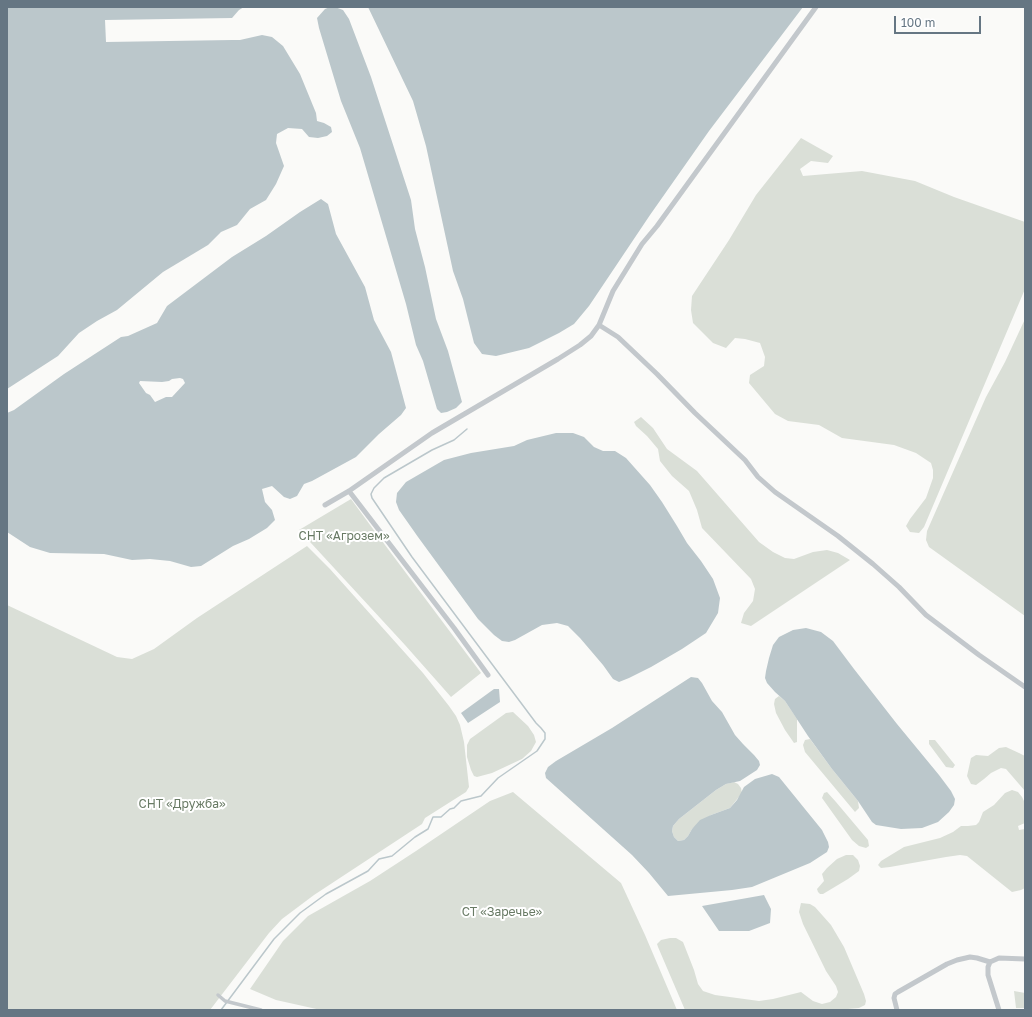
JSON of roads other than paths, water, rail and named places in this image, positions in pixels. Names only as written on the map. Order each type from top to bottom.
[{"type":"street","points":[[325,505],[349,491],[432,433],[580,345],[591,336],[599,325],[613,291],[642,244],[657,226],[816,7]]},
{"type":"street","points":[[599,325],[618,337],[657,374],[745,460],[758,477],[775,492],[838,536],[873,564],[899,587],[926,615],[1025,687]]},
{"type":"street","points":[[349,491],[454,628],[488,675]]},
{"type":"street","points":[[897,1010],[894,998],[895,994],[947,964],[957,960],[970,957],[990,962],[999,958],[1025,959]]},
{"type":"street","points":[[990,962],[988,967],[988,976],[999,1010]]},
{"type":"street","points":[[218,996],[225,1001],[261,1010]]},
{"type":"waterway","points":[[221,1010],[274,939],[300,913],[326,894],[368,871],[379,859],[392,856],[415,837],[428,829],[433,817],[441,817],[461,801],[481,796],[498,778],[537,751],[545,739],[545,733],[412,557],[372,498],[371,494],[374,488],[384,478],[432,450],[454,440],[467,429]]},
{"type":"park label","name":"СНТ «Агрозем»","points":[[344,536]]},
{"type":"park label","name":"СНТ «Дружба»","points":[[182,804]]},
{"type":"park label","name":"СТ «Заречье»","points":[[502,912]]}]
